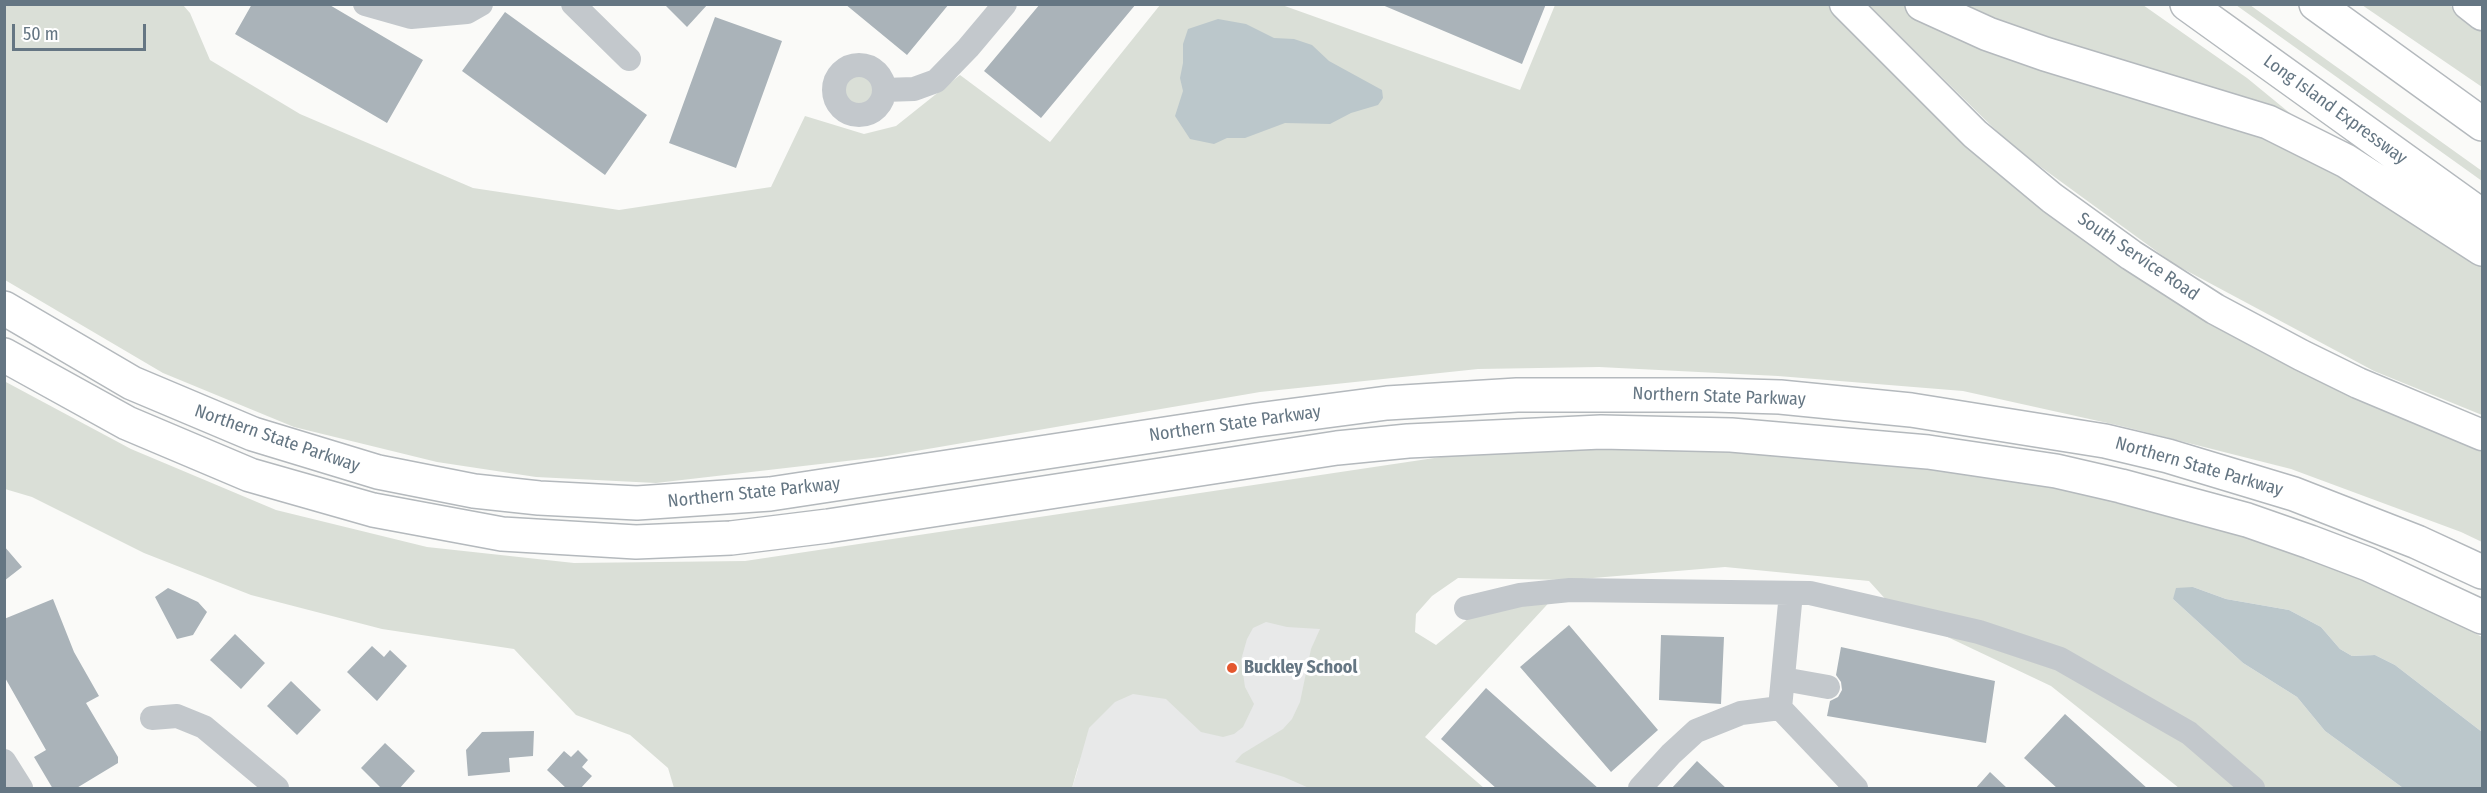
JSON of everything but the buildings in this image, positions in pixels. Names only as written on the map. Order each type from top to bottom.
[{"type":"highway","points":[[1922,4],[1972,27],[2034,50],[2268,122],[2346,161],[2482,249]]},
{"type":"highway","name":"Long Island Expressway","points":[[2187,4],[2482,216]]},
{"type":"highway","points":[[2316,4],[2482,124]]},
{"type":"highway","name":"Northern State Parkway","points":[[4,308],[132,383],[253,434],[378,472],[474,491],[539,498],[648,502],[770,495],[1257,420],[1386,403],[1517,394],[1713,395],[1791,398],[1911,410],[2105,441],[2168,456],[2294,494],[2417,542],[2482,572]]},
{"type":"highway","name":"Northern State Parkway","points":[[4,355],[109,414],[171,443],[250,475],[373,510],[502,534],[636,542],[731,538],[795,531],[1385,443],[1545,433],[1731,435],[1798,438],[1939,453],[2056,471],[2121,486],[2236,517],[2310,542],[2378,569],[2482,617]]},
{"type":"main road","name":"South Service Road","points":[[1845,4],[1927,89],[1975,134],[2052,198],[2131,255],[2215,309],[2301,355],[2358,383],[2482,435]]},
{"type":"main road","points":[[2468,4],[2482,15]]},
{"type":"street","points":[[365,4],[411,17],[467,12],[481,4]]},
{"type":"street","points":[[573,4],[629,59]]},
{"type":"street","points":[[884,90],[914,89],[936,81],[968,48],[1005,4]]},
{"type":"street","points":[[1466,608],[1521,596],[1570,590],[1810,593],[1979,632],[2060,659],[2189,733],[2253,789]]},
{"type":"street","points":[[1791,593],[1780,708],[1856,789]]},
{"type":"street","points":[[1783,679],[1828,687]]},
{"type":"street","points":[[1640,789],[1671,754],[1696,731],[1741,713],[1780,708]]},
{"type":"street","points":[[152,718],[177,716],[204,727],[277,789]]},
{"type":"street","points":[[4,761],[21,789]]},
{"type":"shaded area","points":[[4,5],[183,5],[190,13],[210,60],[300,114],[473,188],[619,210],[771,187],[805,116],[864,134],[896,126],[960,75],[1050,142],[1160,5],[1282,5],[1520,90],[1555,5],[1830,5],[1918,93],[2044,207],[2482,444],[2482,542],[2461,532],[2291,469],[2121,426],[1963,391],[1778,376],[1599,367],[1478,369],[1260,392],[881,457],[656,483],[536,477],[437,462],[294,427],[163,373],[5,280]]},
{"type":"shaded area","points":[[1868,5],[1904,5],[1949,32],[2218,117],[2333,165],[2482,263],[2482,415],[2374,371],[2174,264],[2012,146]]},
{"type":"shaded area","points":[[1958,5],[2143,5],[2247,78],[2308,128],[1991,21]]},
{"type":"shaded area","points":[[2236,5],[2250,5],[2482,171],[2482,181]]},
{"type":"shaded area","points":[[2362,5],[2449,5],[2482,29],[2482,87]]},
{"type":"shaded area","points":[[1218,19],[1246,24],[1274,38],[1294,39],[1312,45],[1329,61],[1382,90],[1383,98],[1378,105],[1351,113],[1330,124],[1285,123],[1245,138],[1227,138],[1214,144],[1190,139],[1175,116],[1183,91],[1180,78],[1183,44],[1188,29]]},
{"type":"shaded area","points":[[854,65],[864,65],[877,72],[884,85],[884,95],[877,108],[864,115],[854,115],[845,111],[838,104],[834,95],[834,85],[838,76],[845,69]]},
{"type":"shaded area","points":[[4,381],[131,449],[276,510],[427,547],[574,563],[745,561],[1461,454],[1610,446],[1804,451],[2102,493],[2256,535],[2367,576],[2482,637],[2482,732],[2395,665],[2375,655],[2352,656],[2340,649],[2321,627],[2289,610],[2226,599],[2193,587],[2173,599],[2243,663],[2297,697],[2325,731],[2403,788],[2179,788],[2051,686],[1899,614],[1869,581],[1725,567],[1569,580],[1458,578],[1432,596],[1416,614],[1415,632],[1436,645],[1470,617],[1556,595],[1425,737],[1484,788],[1309,788],[1284,777],[1235,762],[1242,754],[1283,729],[1292,719],[1300,702],[1311,649],[1320,629],[1287,627],[1266,622],[1253,628],[1241,660],[1245,687],[1254,704],[1243,727],[1234,734],[1223,737],[1201,732],[1166,699],[1133,694],[1115,702],[1089,728],[1072,788],[674,788],[668,768],[630,735],[576,715],[514,649],[382,629],[251,595],[144,553],[32,497],[5,489]]},
{"type":"shaded area","points":[[2193,587],[2226,599],[2289,610],[2321,627],[2340,649],[2352,656],[2375,655],[2395,665],[2482,732],[2482,788],[2403,788],[2325,731],[2297,697],[2243,663],[2173,599],[2176,588]]},
{"type":"shaded area","name":"Buckley School","points":[[1330,599],[1327,693],[1484,788],[1072,788],[1078,769],[1084,717],[1175,625]]},
{"type":"place","name":"Buckley School","points":[[1232,668]]}]
